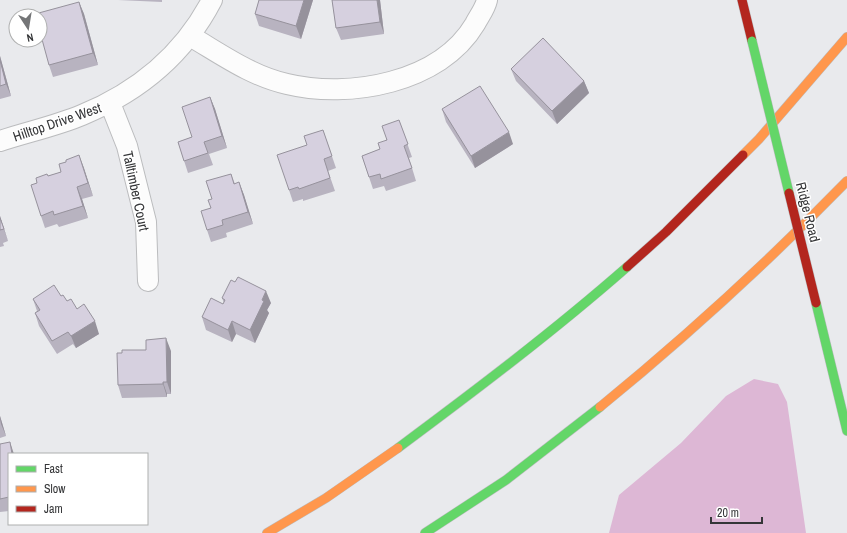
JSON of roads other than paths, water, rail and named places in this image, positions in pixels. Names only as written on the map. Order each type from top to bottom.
[{"type":"main road","name":"Ridge Road","points":[[742,0],[847,431]]},
{"type":"main road","points":[[267,533],[326,498],[384,459],[513,362],[585,304],[666,232],[759,139],[847,36]]},
{"type":"main road","points":[[424,533],[505,480],[571,430],[653,364],[775,254],[847,181]]},
{"type":"street","name":"Hilltop Drive West","points":[[0,141],[81,116],[110,103],[135,88],[173,56],[190,36],[212,0]]},
{"type":"street","points":[[190,36],[244,68],[270,80],[324,90],[361,88],[398,79],[420,70],[442,58],[457,47],[470,32],[485,7],[487,0]]},
{"type":"street","name":"Talltimber Court","points":[[110,103],[127,146],[146,222],[148,281]]}]
